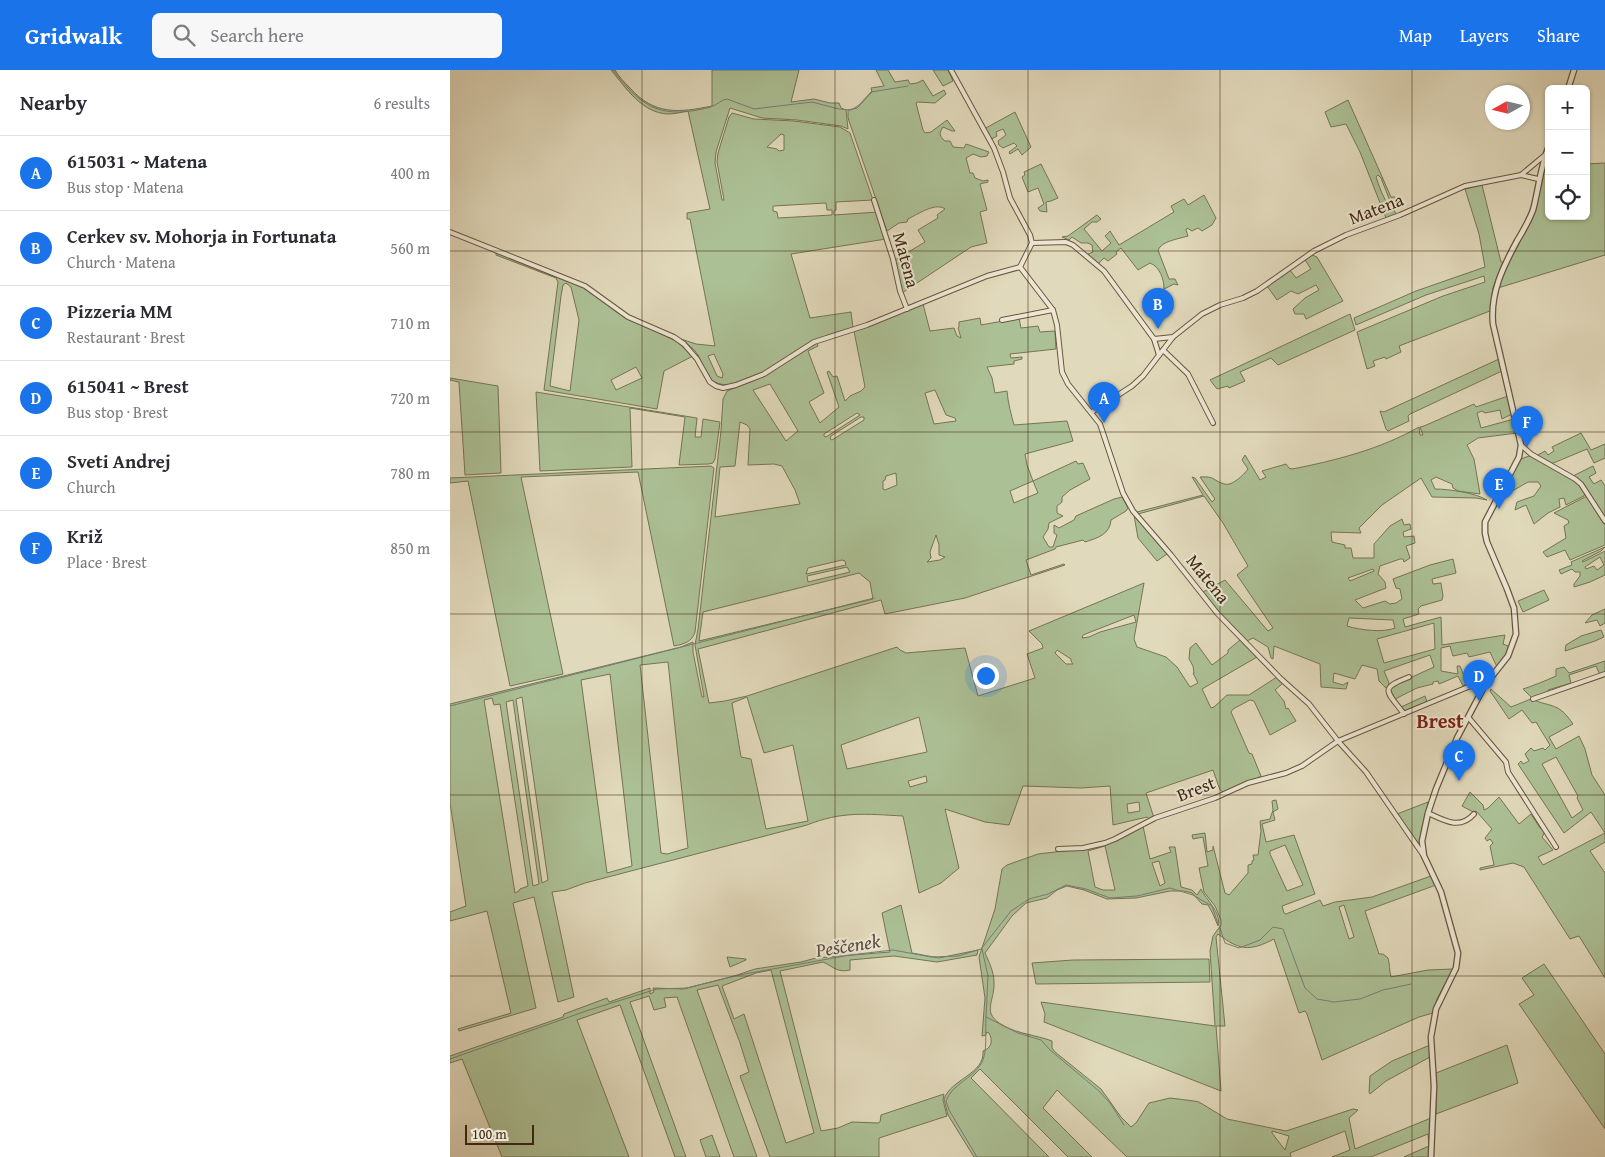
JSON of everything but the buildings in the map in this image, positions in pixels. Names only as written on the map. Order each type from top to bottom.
[{"type":"street","points":[[951,70],[994,148],[1010,198],[1030,236],[1032,242],[1020,267]]},
{"type":"street","points":[[1569,85],[1574,70]]},
{"type":"street","points":[[1424,856],[1422,841],[1428,813],[1450,755],[1485,685],[1502,666],[1508,656],[1516,634],[1514,608],[1485,533],[1485,522],[1518,457],[1521,445],[1493,324],[1492,312],[1498,280],[1528,223],[1533,209],[1538,179],[1545,155]]},
{"type":"street","name":"Matena","points":[[1521,175],[1545,155]]},
{"type":"street","name":"Matena","points":[[1092,412],[1144,376],[1173,336],[1202,314],[1250,294],[1314,251],[1346,235],[1408,212],[1465,186],[1521,175],[1538,179]]},
{"type":"street","name":"Matena","points":[[874,200],[907,309],[986,276],[1020,267],[1053,310],[1057,325],[1062,372],[1068,384],[1092,412],[1103,430],[1123,493],[1133,511],[1217,612],[1280,678],[1309,704],[1338,741]]},
{"type":"street","points":[[450,232],[585,286],[628,317],[674,337],[684,344],[698,359],[710,382],[723,388],[736,386],[764,374],[814,342],[867,325],[907,309]]},
{"type":"street","points":[[1032,242],[1066,242],[1104,271],[1154,340],[1159,355]]},
{"type":"street","points":[[1002,320],[1053,310]]},
{"type":"street","name":"Matena","points":[[1154,340],[1173,336]]},
{"type":"street","points":[[1163,350],[1188,374],[1213,422]]},
{"type":"street","points":[[1521,445],[1531,454],[1581,484],[1605,521]]},
{"type":"street","points":[[1518,457],[1531,454]]},
{"type":"street","points":[[1532,699],[1605,674]]},
{"type":"street","points":[[1404,714],[1389,693],[1388,688],[1391,683],[1409,676]]},
{"type":"street","name":"Brest","points":[[1058,849],[1083,848],[1110,841],[1155,818],[1215,798],[1248,783],[1286,774],[1302,766],[1338,741],[1480,682],[1485,685]]},
{"type":"street","points":[[1468,717],[1506,762],[1508,772],[1556,847]]},
{"type":"street","points":[[1338,741],[1366,772],[1424,856],[1441,892],[1458,953],[1456,968],[1450,983],[1440,997],[1432,1029],[1434,1110],[1432,1157]]},
{"type":"street","points":[[1428,813],[1441,819],[1461,823],[1467,822],[1474,814]]},
{"type":"green space","points":[[611,70],[615,70],[639,97],[648,103],[667,110],[688,110],[712,106],[712,70],[799,70],[791,102],[814,99],[839,103],[841,108],[846,110],[848,129],[841,126],[797,120],[762,118],[730,108],[716,152],[715,163],[722,200],[724,200],[717,162],[729,117],[732,113],[754,119],[794,121],[840,127],[850,133],[873,200],[836,202],[834,215],[878,212],[886,239],[791,254],[810,318],[851,312],[853,328],[831,334],[810,343],[763,372],[736,384],[724,385],[710,379],[700,358],[681,339],[696,344],[715,346],[690,219],[687,219],[687,213],[710,209],[688,111],[668,114],[650,109],[629,92]],"holes":[[[781,134],[784,135],[784,150],[779,151],[767,147]],[[826,203],[827,210],[832,210],[832,215],[778,218],[777,212],[773,211],[773,206]],[[714,354],[723,374],[722,378],[717,376],[708,356]]]},
{"type":"green space","points":[[876,70],[888,70],[895,82],[908,80],[910,84],[923,80],[933,96],[944,90],[946,94],[935,103],[916,103],[925,133],[931,132],[947,120],[955,131],[943,127],[940,134],[945,141],[950,141],[953,147],[964,148],[966,144],[989,152],[987,156],[981,157],[973,154],[966,158],[970,173],[973,173],[975,178],[983,181],[988,180],[988,182],[980,184],[987,210],[980,212],[987,243],[971,247],[902,293],[895,260],[925,242],[918,230],[938,218],[937,215],[945,209],[941,207],[932,208],[908,219],[907,222],[899,223],[887,231],[848,118],[848,110],[857,108],[872,92],[871,88],[884,86]]},
{"type":"green space","points":[[933,70],[948,70],[953,81],[943,86]]},
{"type":"green space","points":[[1348,100],[1391,197],[1395,197],[1398,207],[1394,209],[1396,215],[1386,218],[1360,152],[1346,124],[1331,127],[1325,112]],"holes":[[[1378,175],[1392,206],[1389,208],[1376,177]]]},
{"type":"green space","points":[[1015,112],[1031,147],[1022,155],[1018,149],[1010,154],[1009,152],[1017,146],[1014,143],[1003,148],[999,145],[998,141],[1006,135],[1003,129],[996,132],[997,136],[990,140],[984,129]]},
{"type":"green space","points":[[1605,163],[1605,255],[1498,288],[1509,262],[1532,219],[1541,172],[1545,170],[1545,220],[1590,220],[1590,164]]},
{"type":"green space","points":[[1041,164],[1058,198],[1046,202],[1047,212],[1040,211],[1038,208],[1044,204],[1038,188],[1028,192],[1022,177],[1025,175],[1024,172]]},
{"type":"green space","points":[[1482,185],[1501,262],[1503,262],[1493,288],[1490,311],[1399,346],[1401,352],[1386,359],[1385,357],[1373,361],[1375,366],[1367,369],[1357,332],[1443,296],[1485,282],[1484,276],[1426,295],[1356,325],[1354,318],[1416,291],[1485,267],[1479,234],[1465,189]]},
{"type":"green space","points":[[1204,195],[1216,218],[1212,225],[1202,231],[1198,228],[1192,231],[1187,228],[1188,236],[1167,242],[1158,250],[1169,279],[1175,279],[1178,285],[1174,284],[1164,289],[1162,277],[1156,267],[1150,263],[1138,270],[1121,248],[1108,261],[1104,258],[1098,264],[1088,254],[1093,252],[1092,245],[1081,243],[1072,237],[1069,240],[1062,237],[1068,236],[1097,215],[1101,219],[1097,222],[1092,222],[1084,229],[1102,251],[1111,243],[1105,236],[1110,231],[1119,245],[1174,212],[1171,206],[1184,199],[1188,205]]},
{"type":"green space","points":[[496,252],[580,285],[618,313],[676,341],[693,356],[664,371],[657,409],[544,390],[558,282],[556,278],[496,255]],"holes":[[[566,283],[571,287],[579,320],[570,391],[550,386],[561,296],[563,285]],[[636,367],[642,378],[616,390],[611,380]]]},
{"type":"green space","points":[[1312,255],[1317,257],[1343,301],[1306,319],[1304,314],[1295,314],[1293,309],[1305,298],[1319,290],[1316,285],[1298,294],[1291,291],[1277,300],[1267,286],[1290,270],[1296,278],[1311,269],[1305,260]]},
{"type":"green space","points":[[923,304],[930,331],[954,328],[957,336],[961,338],[958,328],[959,322],[980,318],[981,325],[1019,318],[1021,328],[1038,326],[1040,332],[1054,331],[1056,349],[1010,354],[1011,358],[1022,357],[1022,359],[1014,361],[1014,364],[987,367],[992,378],[995,393],[1007,391],[1014,425],[1067,421],[1073,441],[1025,454],[1033,481],[1076,461],[1078,464],[1083,463],[1090,479],[1070,490],[1062,497],[1062,502],[1057,506],[1057,513],[1063,516],[1049,523],[1043,537],[1049,547],[1053,547],[1057,535],[1054,533],[1054,525],[1059,528],[1074,520],[1076,516],[1114,499],[1122,497],[1128,508],[1111,520],[1106,532],[1099,537],[1085,542],[1083,540],[1056,547],[1026,560],[1031,575],[1065,565],[965,598],[885,614],[881,600],[698,649],[709,703],[747,696],[897,647],[906,653],[965,648],[978,696],[1035,678],[1027,654],[1043,648],[1042,644],[1029,631],[1144,583],[1134,639],[1137,647],[1166,657],[1177,667],[1190,687],[1198,683],[1189,659],[1190,648],[1196,643],[1212,665],[1228,653],[1228,650],[1240,640],[1257,657],[1202,689],[1211,708],[1227,695],[1249,695],[1277,677],[1283,683],[1275,690],[1284,701],[1286,709],[1288,708],[1296,721],[1270,735],[1254,701],[1250,700],[1233,709],[1231,712],[1261,776],[1223,792],[1220,790],[1213,770],[1146,793],[1154,818],[1149,819],[1147,817],[1113,825],[1110,786],[1081,788],[1023,786],[1009,825],[985,822],[945,809],[959,868],[941,883],[919,893],[903,816],[866,814],[832,817],[585,883],[566,890],[552,892],[574,997],[558,1002],[534,897],[513,903],[536,1008],[459,1031],[458,1029],[511,1013],[487,911],[450,921],[450,912],[466,906],[450,803],[450,704],[681,647],[693,642],[693,652],[702,697],[704,697],[695,645],[721,431],[723,399],[727,391],[758,379],[817,343],[818,346],[808,351],[824,393],[809,402],[820,423],[839,407],[827,372],[829,371],[833,377],[837,376],[845,401],[865,387],[854,331]],"holes":[[[770,384],[798,431],[786,441],[753,390]],[[935,390],[946,415],[955,418],[956,421],[934,424],[925,393]],[[857,413],[860,415],[826,437],[824,434]],[[864,417],[864,420],[832,440],[830,439],[831,436]],[[740,422],[747,425],[750,429],[748,465],[774,464],[782,466],[800,504],[715,517],[720,467],[735,466]],[[896,473],[897,485],[885,490],[883,489],[883,481],[886,476]],[[1033,481],[1038,493],[1014,503],[1010,491]],[[936,535],[939,555],[945,557],[940,560],[927,562],[931,558],[930,552]],[[842,560],[845,561],[846,565],[806,574],[808,568]],[[847,567],[850,572],[808,582],[807,576]],[[859,573],[870,582],[873,599],[699,641],[703,612]],[[1134,615],[1136,622],[1082,638],[1083,635]],[[1057,650],[1071,659],[1073,664],[1066,664],[1055,653]],[[668,662],[688,848],[667,854],[661,853],[640,665]],[[610,674],[632,866],[607,873],[581,680]],[[522,697],[548,880],[542,883],[516,699]],[[747,697],[764,753],[793,745],[808,821],[766,829],[751,759],[741,757],[732,703]],[[492,698],[494,705],[500,704],[528,886],[515,893],[484,700]],[[513,700],[539,884],[533,886],[506,702]],[[919,717],[927,752],[847,769],[841,745]],[[926,776],[927,782],[910,787],[908,781]],[[1139,802],[1140,811],[1128,813],[1127,804]]]},
{"type":"green space","points":[[1350,314],[1355,330],[1278,365],[1271,358],[1240,372],[1245,381],[1229,388],[1228,386],[1217,389],[1210,380]]},
{"type":"green space","points":[[1499,359],[1502,371],[1410,414],[1408,416],[1409,421],[1388,431],[1386,429],[1380,411],[1384,412]]},
{"type":"green space","points":[[450,378],[498,386],[501,473],[465,475],[459,382],[450,380]]},
{"type":"green space","points":[[536,392],[697,418],[695,437],[701,437],[703,419],[720,422],[715,459],[713,463],[708,464],[679,465],[685,417],[630,408],[632,467],[540,471]]},
{"type":"green space","points":[[1508,396],[1512,414],[1502,419],[1500,410],[1477,413],[1481,428],[1514,419],[1517,433],[1478,438],[1467,445],[1474,459],[1480,494],[1458,491],[1453,488],[1452,484],[1436,477],[1431,480],[1435,489],[1462,492],[1487,500],[1432,497],[1421,478],[1382,505],[1359,528],[1361,533],[1331,532],[1332,542],[1345,545],[1345,548],[1351,548],[1353,558],[1374,558],[1374,544],[1390,526],[1402,519],[1404,525],[1410,524],[1411,529],[1403,532],[1404,537],[1414,536],[1415,543],[1406,546],[1410,558],[1404,562],[1403,559],[1400,559],[1380,566],[1378,574],[1385,582],[1386,588],[1355,600],[1363,608],[1385,601],[1390,604],[1396,603],[1402,599],[1400,589],[1396,588],[1393,579],[1430,565],[1453,559],[1456,573],[1432,579],[1433,584],[1441,583],[1442,600],[1421,606],[1418,609],[1419,614],[1403,619],[1405,627],[1441,617],[1442,645],[1505,635],[1503,644],[1508,646],[1507,651],[1497,667],[1490,652],[1469,657],[1467,653],[1453,656],[1450,646],[1441,648],[1441,671],[1458,674],[1457,666],[1460,666],[1467,683],[1463,686],[1458,676],[1439,684],[1438,681],[1433,682],[1433,684],[1417,688],[1395,699],[1390,689],[1393,683],[1434,667],[1430,655],[1384,671],[1389,683],[1387,689],[1379,681],[1377,669],[1362,665],[1355,679],[1334,673],[1333,682],[1343,685],[1348,682],[1346,689],[1321,687],[1320,664],[1274,646],[1273,659],[1271,658],[1268,647],[1253,638],[1247,641],[1203,592],[1225,580],[1268,631],[1273,628],[1237,575],[1248,566],[1223,523],[1204,496],[1138,514],[1137,512],[1203,495],[1192,477],[1195,478],[1212,502],[1215,499],[1200,477],[1211,478],[1220,483],[1230,484],[1248,469],[1242,460],[1245,455],[1260,480],[1266,477],[1262,471],[1286,464],[1292,469],[1341,458],[1389,442],[1419,427],[1420,435],[1423,435],[1420,427],[1474,404],[1476,407]],"holes":[[[1373,569],[1374,571],[1350,581],[1348,578]],[[1349,618],[1393,620],[1395,628],[1390,630],[1371,630],[1347,626]],[[1434,623],[1435,649],[1384,663],[1377,639]]]},
{"type":"green space","points":[[1581,433],[1591,450],[1605,444],[1605,458],[1594,463],[1587,449],[1551,464],[1536,456],[1545,451],[1548,455],[1554,451],[1552,447]]},
{"type":"green space","points":[[1529,456],[1535,457],[1576,481],[1585,492],[1584,496],[1566,505],[1564,498],[1559,499],[1560,507],[1548,513],[1534,524],[1526,505],[1515,510],[1517,502],[1534,496],[1541,486],[1538,482],[1528,482],[1514,490],[1506,486],[1521,459]]},
{"type":"green space","points":[[711,466],[714,468],[695,632],[687,642],[674,646],[638,472],[521,477],[563,674],[510,686],[468,481],[450,483],[450,478]]},
{"type":"green space","points":[[1593,466],[1596,473],[1589,477],[1594,484],[1601,480],[1605,486],[1605,519],[1582,484],[1573,476]]},
{"type":"green space","points":[[1587,496],[1605,523],[1605,545],[1570,560],[1565,550],[1547,557],[1543,552],[1566,538],[1564,526],[1569,523],[1568,520],[1554,513]]},
{"type":"green space","points":[[1134,515],[1167,554],[1157,561],[1138,538]]},
{"type":"green space","points":[[1605,547],[1582,561],[1605,551],[1605,575],[1590,582],[1574,587],[1580,572],[1575,572],[1572,569],[1561,574],[1559,570],[1572,565],[1571,562]],"holes":[[[1600,557],[1604,565],[1597,570],[1594,566],[1586,569],[1585,567]]]},
{"type":"green space","points":[[1544,590],[1549,600],[1523,612],[1518,601]]},
{"type":"green space","points":[[1605,609],[1605,623],[1600,626],[1597,620],[1585,623],[1592,615]]},
{"type":"green space","points":[[1601,630],[1604,637],[1565,651],[1566,645],[1581,636]]},
{"type":"green space","points":[[1605,661],[1605,673],[1600,675],[1596,666],[1569,675],[1571,683],[1548,690],[1548,692],[1533,699],[1523,689],[1556,676],[1556,669],[1564,667],[1569,673]]},
{"type":"green space","points":[[1491,689],[1511,707],[1531,699],[1555,707],[1568,717],[1573,724],[1549,737],[1556,749],[1579,736],[1585,749],[1592,775],[1605,795],[1605,833],[1591,812],[1564,833],[1518,764],[1521,761],[1523,764],[1529,761],[1525,754],[1531,748],[1534,751],[1543,748],[1545,750],[1550,745],[1536,722],[1532,723],[1522,710],[1509,719],[1490,691]],"holes":[[[1556,757],[1578,796],[1577,798],[1583,810],[1572,818],[1542,764]]]},
{"type":"green space","points":[[1425,696],[1427,702],[1404,711],[1401,707]]},
{"type":"green space","points":[[1470,792],[1483,805],[1484,810],[1499,797],[1519,824],[1531,814],[1545,832],[1542,837],[1553,850],[1538,857],[1543,865],[1605,833],[1605,842],[1590,851],[1605,873],[1605,978],[1579,936],[1570,939],[1524,867],[1513,863],[1480,870],[1480,868],[1494,865],[1490,846],[1493,843],[1490,839],[1487,841],[1485,838],[1492,829],[1476,811],[1473,812],[1462,806]]},
{"type":"green space","points":[[1276,800],[1278,809],[1273,812],[1275,820],[1262,824],[1266,842],[1294,835],[1315,894],[1282,906],[1286,914],[1320,900],[1323,906],[1335,902],[1372,897],[1431,876],[1436,885],[1365,911],[1379,954],[1383,954],[1388,958],[1391,977],[1428,970],[1453,969],[1437,999],[1433,1013],[1419,1017],[1322,1060],[1307,1014],[1305,1011],[1299,1013],[1274,939],[1258,946],[1244,947],[1232,943],[1218,934],[1216,937],[1225,1026],[1216,1026],[1221,1091],[1044,1022],[1045,1014],[1041,1002],[1215,1026],[1210,951],[1213,936],[1221,925],[1221,920],[1215,906],[1204,892],[1199,868],[1208,866],[1203,837],[1193,839],[1192,835],[1205,833],[1207,852],[1213,850],[1213,846],[1225,893],[1229,895],[1248,873],[1248,865],[1252,864],[1254,860],[1253,855],[1258,855],[1261,831],[1260,821],[1270,819],[1273,810],[1272,801]],"holes":[[[1285,845],[1303,885],[1287,891],[1270,854],[1270,851]],[[1344,905],[1354,937],[1349,939],[1339,907]]]},
{"type":"green space","points":[[1428,802],[1420,843],[1418,843],[1397,814]]},
{"type":"green space","points":[[1143,826],[1150,859],[1171,852],[1169,847],[1175,847],[1181,887],[1192,890],[1197,895],[1201,889],[1216,911],[1219,921],[1218,926],[1208,905],[1202,904],[1192,893],[1184,891],[1170,891],[1136,898],[1107,899],[1067,886],[1057,890],[1047,898],[1026,903],[1012,916],[985,953],[994,978],[994,989],[990,1007],[992,1016],[997,1021],[1016,1031],[1052,1041],[1052,1048],[1055,1052],[1101,1089],[1121,1117],[1131,1127],[1136,1123],[1149,1103],[1170,1098],[1199,1102],[1227,1119],[1286,1131],[1353,1109],[1358,1110],[1349,1118],[1355,1149],[1431,1118],[1429,1157],[1404,1157],[1429,1146],[1428,1134],[1371,1157],[1332,1157],[1350,1150],[1345,1131],[1290,1153],[1291,1157],[1127,1157],[1057,1090],[1043,1108],[1092,1157],[1068,1157],[980,1069],[971,1078],[1049,1157],[974,1157],[948,1115],[944,1099],[953,1086],[979,1065],[983,1051],[991,1044],[989,1033],[986,1032],[986,1035],[982,1036],[985,998],[979,957],[995,909],[1002,869],[1007,865],[1038,854],[1089,848]],"holes":[[[1105,846],[1115,890],[1103,890],[1095,887],[1088,851]],[[1159,861],[1165,883],[1160,886],[1152,863]],[[1272,1131],[1289,1136],[1285,1150]]]},
{"type":"green space","points":[[901,905],[912,953],[939,958],[978,950],[977,955],[937,962],[894,956],[850,960],[850,970],[846,971],[836,969],[823,962],[780,971],[821,1131],[838,1128],[852,1122],[878,1123],[880,1122],[881,1115],[944,1094],[943,1100],[947,1116],[879,1138],[879,1157],[770,1157],[740,1076],[749,1072],[718,985],[697,990],[757,1157],[734,1157],[677,997],[664,998],[666,1007],[654,1010],[649,996],[630,1002],[686,1157],[675,1157],[620,1005],[577,1020],[629,1157],[502,1157],[462,1059],[450,1063],[450,1056],[563,1017],[564,1014],[607,998],[609,1002],[650,988],[650,994],[654,992],[653,988],[683,989],[755,969],[816,958],[890,952],[882,913]],"holes":[[[771,970],[814,1133],[786,1143],[744,1014],[734,1019],[722,986],[756,973]]]},
{"type":"green space","points":[[727,957],[746,959],[746,960],[730,967]]},
{"type":"green space","points":[[1209,959],[1210,982],[1036,984],[1032,963],[1073,960]]},
{"type":"green space","points":[[1544,964],[1605,1054],[1605,1129],[1519,1004],[1534,995],[1522,978]]},
{"type":"green space","points":[[1430,1045],[1430,1057],[1386,1081],[1370,1094],[1370,1076],[1392,1061]]},
{"type":"green space","points":[[1507,1045],[1518,1083],[1436,1114],[1436,1073]]},
{"type":"green space","points":[[712,1135],[720,1157],[706,1157],[700,1140]]},
{"type":"waterway","points":[[613,70],[622,82],[641,100],[661,110],[673,112],[687,112],[709,108],[727,99],[754,109],[812,102],[851,110],[859,105],[871,92],[908,86]]},
{"type":"waterway","points":[[450,706],[874,598]]},
{"type":"waterway","name":"Peščenek","points":[[450,1059],[589,1010],[657,989],[687,988],[734,976],[850,955],[893,950],[931,957],[958,956],[981,949],[1011,911],[1029,899],[1048,894],[1066,885],[1086,889],[1110,898],[1137,896],[1170,888],[1193,895],[1212,906],[1218,924]]},
{"type":"waterway","name":"Peščenek","points":[[1220,928],[1225,943],[1239,948],[1260,940],[1273,927],[1283,929],[1305,988],[1317,999],[1334,1002],[1360,999],[1383,990],[1411,984]]},
{"type":"waterway","points":[[982,949],[988,976],[986,1017],[1018,1033],[1041,1040],[1050,1050],[1099,1091],[1110,1103],[1124,1125]]},
{"type":"waterway","points":[[977,1157],[949,1110],[946,1101],[953,1090],[973,1074],[983,1060],[986,1017]]},
{"type":"place","name":"Cerkev sv. Mohorja in Fortunata","points":[[1158,329]]},
{"type":"place","name":"615031 ~ Matena","points":[[1104,423]]},
{"type":"place","name":"Križ","points":[[1527,447]]},
{"type":"place","name":"Sveti Andrej","points":[[1499,509]]},
{"type":"place","name":"615041 ~ Brest","points":[[1479,701]]},
{"type":"place","name":"Pizzeria MM","points":[[1459,781]]},
{"type":"district","name":"Brest","points":[[1440,721]]}]
